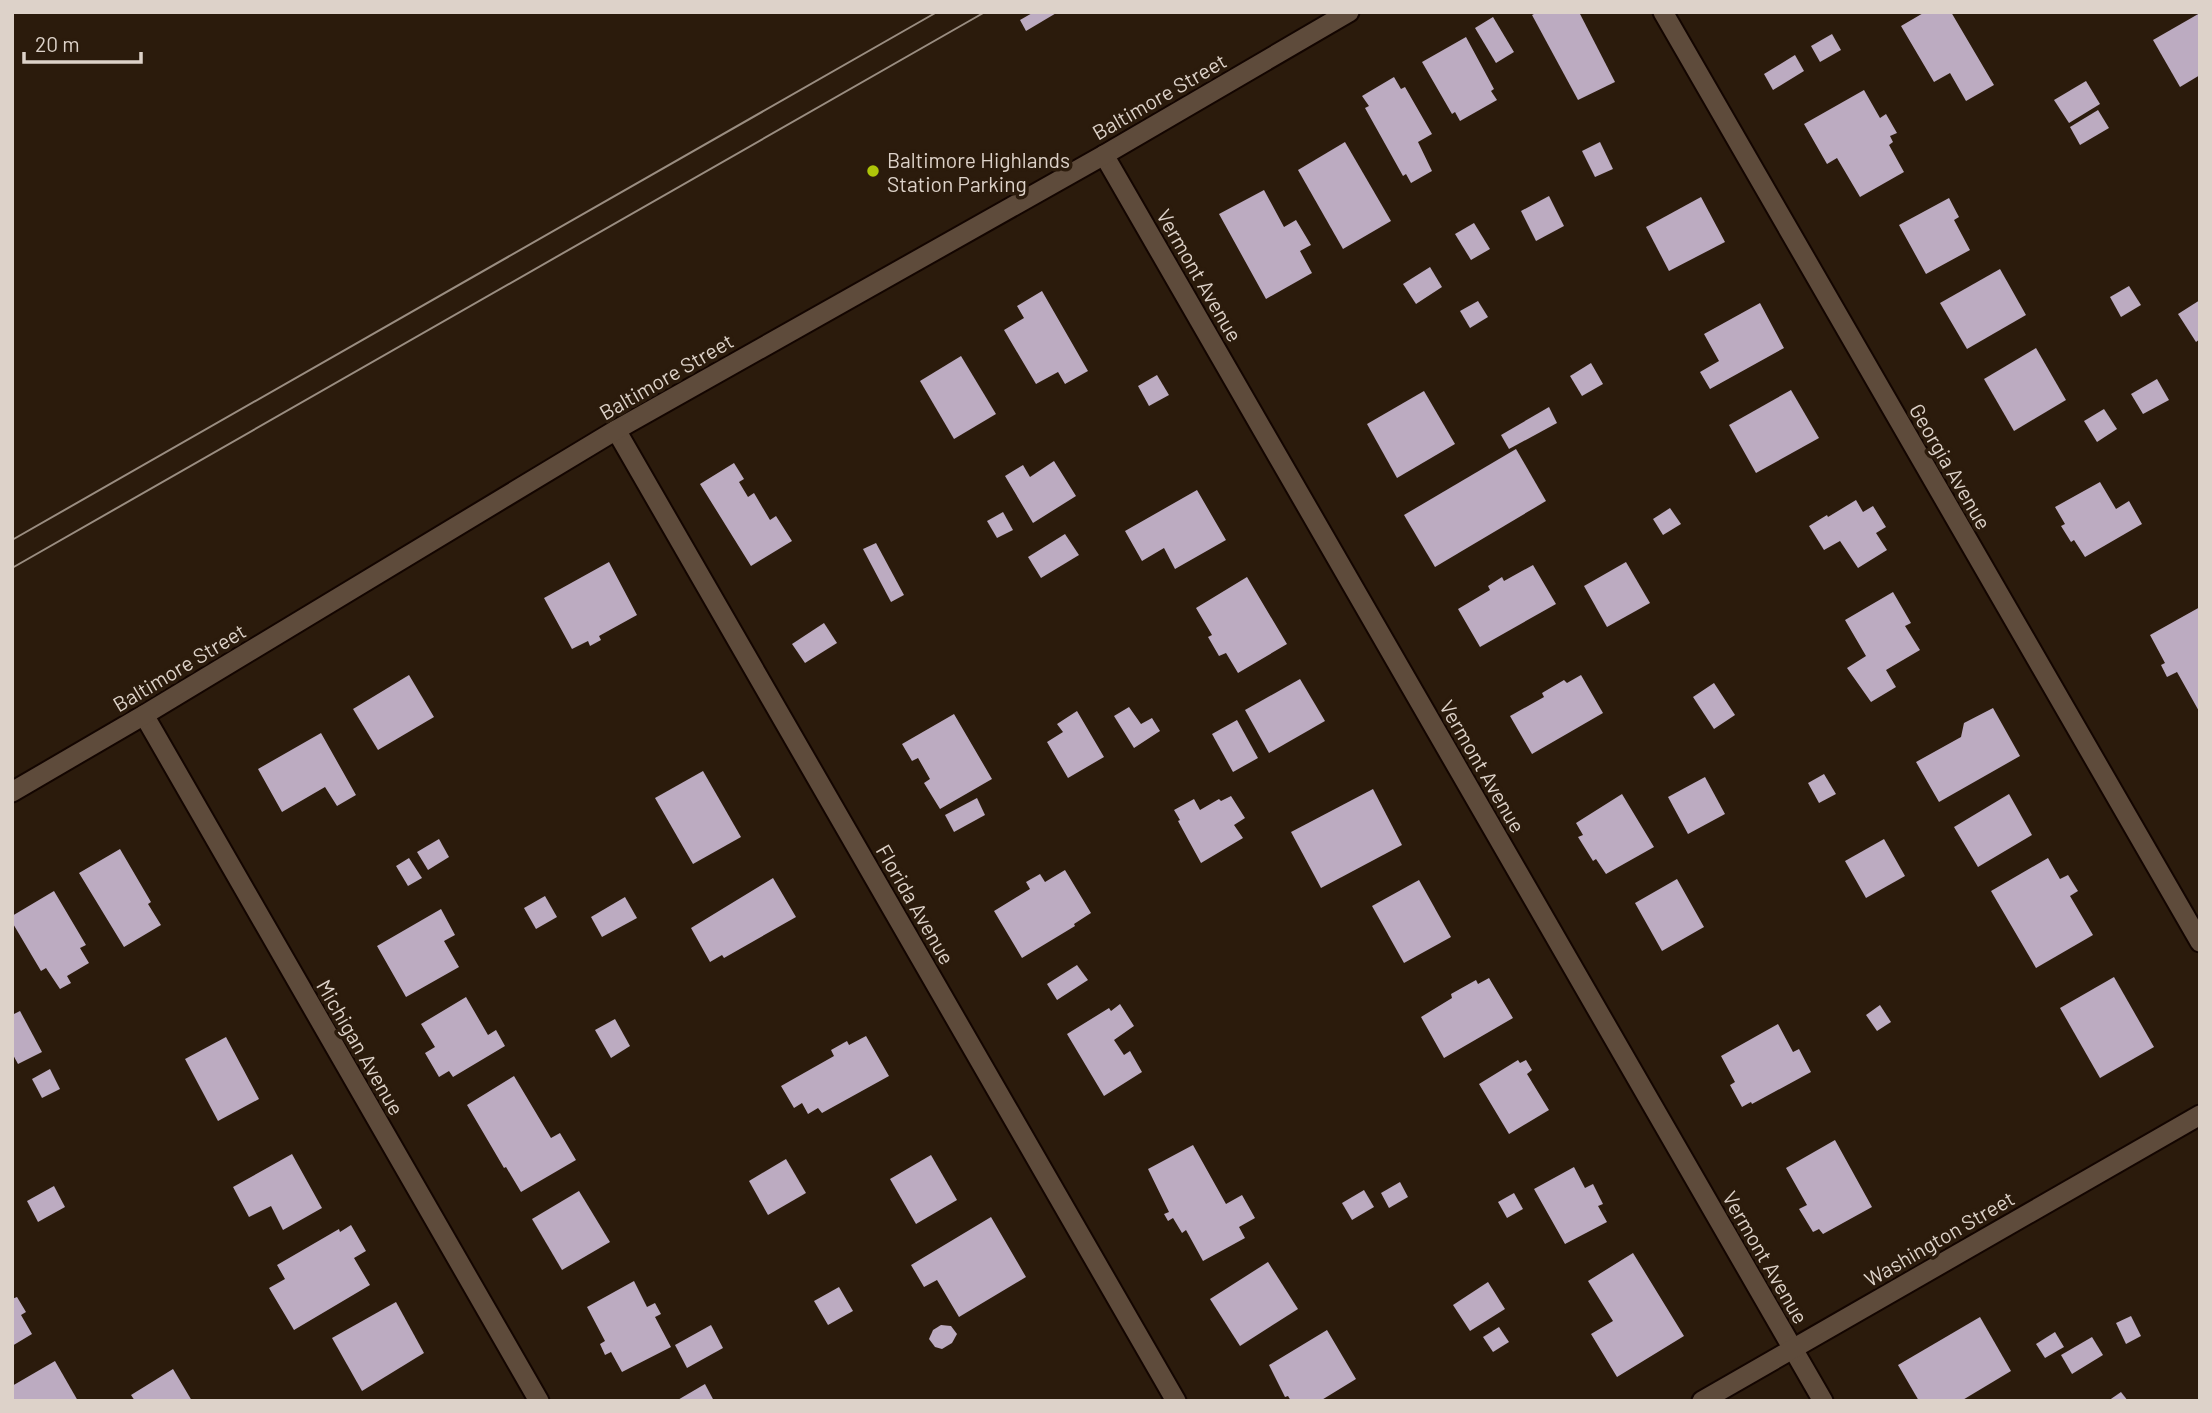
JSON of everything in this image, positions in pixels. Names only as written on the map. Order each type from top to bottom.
[{"type":"street","name":"Baltimore Street","points":[[12,792],[616,430],[1104,155],[1349,12]]},
{"type":"street","name":"Georgia Avenue","points":[[1663,12],[2200,942]]},
{"type":"street","name":"Vermont Avenue","points":[[1104,155],[1823,1401]]},
{"type":"street","name":"Florida Avenue","points":[[616,430],[1176,1401]]},
{"type":"street","name":"Michigan Avenue","points":[[144,715],[540,1401]]},
{"type":"street","name":"Washington Street","points":[[1702,1401],[2200,1115]]},
{"type":"building","points":[[1034,12],[1058,12],[1026,31],[1020,20]]},
{"type":"building","points":[[1538,12],[1579,12],[1615,82],[1578,100],[1532,15]]},
{"type":"building","points":[[1925,12],[1951,12],[1994,85],[1966,101],[1950,73],[1934,82],[1901,26]]},
{"type":"building","points":[[2200,13],[2200,75],[2180,87],[2153,40]]},
{"type":"building","points":[[1493,17],[1514,52],[1496,63],[1475,28]]},
{"type":"building","points":[[1832,34],[1841,50],[1820,62],[1811,46]]},
{"type":"building","points":[[1466,37],[1494,89],[1491,91],[1497,100],[1460,121],[1455,112],[1452,114],[1422,62]]},
{"type":"building","points":[[1795,55],[1804,71],[1773,90],[1764,74]]},
{"type":"building","points":[[1394,77],[1401,89],[1405,87],[1432,134],[1418,142],[1432,171],[1411,183],[1406,174],[1403,176],[1365,108],[1369,106],[1362,96]]},
{"type":"building","points":[[2086,81],[2100,104],[2069,123],[2054,100]]},
{"type":"building","points":[[1864,90],[1880,118],[1886,114],[1897,133],[1890,136],[1893,142],[1889,145],[1904,172],[1860,197],[1837,158],[1827,164],[1804,124]]},
{"type":"building","points":[[2098,110],[2109,128],[2080,145],[2070,127]]},
{"type":"building","points":[[1345,142],[1391,221],[1343,249],[1298,170]]},
{"type":"building","points":[[1600,142],[1613,169],[1595,177],[1582,151]]},
{"type":"building","points":[[1264,190],[1284,227],[1296,220],[1311,245],[1300,251],[1312,273],[1266,299],[1219,214]]},
{"type":"building","points":[[1549,196],[1564,226],[1536,241],[1521,211]]},
{"type":"building","points":[[1701,197],[1725,242],[1669,271],[1646,227]]},
{"type":"building","points":[[1949,198],[1959,217],[1954,220],[1970,250],[1926,274],[1899,225]]},
{"type":"building","points":[[1474,223],[1490,249],[1471,260],[1455,234]]},
{"type":"building","points":[[1430,267],[1442,287],[1416,304],[1403,284]]},
{"type":"building","points":[[2000,269],[2026,315],[1967,349],[1940,303]]},
{"type":"building","points":[[2129,286],[2141,305],[2121,317],[2110,297]]},
{"type":"building","points":[[1042,291],[1088,371],[1065,384],[1058,372],[1036,384],[1004,330],[1024,318],[1017,306]]},
{"type":"building","points":[[2200,300],[2200,339],[2196,342],[2178,314]]},
{"type":"building","points":[[1478,301],[1488,317],[1470,328],[1460,311]]},
{"type":"building","points":[[1760,303],[1784,348],[1710,389],[1700,372],[1719,361],[1704,334]]},
{"type":"building","points":[[2036,348],[2066,400],[2014,431],[1984,379]]},
{"type":"building","points":[[961,356],[996,414],[954,439],[920,381]]},
{"type":"building","points":[[1591,363],[1603,384],[1582,396],[1570,376]]},
{"type":"building","points":[[1157,375],[1169,395],[1149,406],[1138,386]]},
{"type":"building","points":[[2157,379],[2169,400],[2143,414],[2131,394]]},
{"type":"building","points":[[1791,390],[1819,438],[1756,473],[1729,425]]},
{"type":"building","points":[[1424,391],[1455,444],[1397,478],[1367,424]]},
{"type":"building","points":[[1549,407],[1557,423],[1509,449],[1501,435]]},
{"type":"building","points":[[2104,409],[2117,429],[2097,442],[2084,421]]},
{"type":"building","points":[[1516,449],[1546,501],[1435,567],[1404,515]]},
{"type":"building","points":[[1054,461],[1076,496],[1033,523],[1005,476],[1023,465],[1030,477]]},
{"type":"building","points":[[734,463],[744,479],[739,482],[748,497],[754,493],[770,520],[776,516],[792,541],[751,566],[700,484]]},
{"type":"building","points":[[2100,482],[2116,509],[2129,501],[2142,524],[2085,557],[2061,526],[2065,524],[2055,507]]},
{"type":"building","points":[[1197,490],[1226,540],[1175,569],[1164,548],[1142,561],[1125,531]]},
{"type":"building","points":[[1856,500],[1863,512],[1873,506],[1886,527],[1876,533],[1887,550],[1858,568],[1840,541],[1824,550],[1809,526]]},
{"type":"building","points":[[1670,508],[1681,524],[1663,535],[1653,519]]},
{"type":"building","points":[[1003,512],[1013,530],[997,538],[987,521]]},
{"type":"building","points":[[1065,534],[1079,555],[1041,578],[1028,557]]},
{"type":"building","points":[[876,543],[904,595],[891,602],[863,549]]},
{"type":"building","points":[[609,562],[637,615],[599,636],[601,640],[590,646],[588,641],[572,649],[544,598]]},
{"type":"building","points":[[1626,562],[1650,603],[1607,627],[1584,586]]},
{"type":"building","points":[[1533,565],[1556,604],[1480,647],[1458,609],[1490,590],[1488,586],[1502,577],[1504,581]]},
{"type":"building","points":[[1247,577],[1287,644],[1238,673],[1226,653],[1219,656],[1208,637],[1212,635],[1196,608]]},
{"type":"building","points":[[1893,592],[1911,623],[1905,626],[1920,650],[1886,670],[1896,687],[1871,702],[1847,668],[1866,656],[1845,620]]},
{"type":"building","points":[[2200,607],[2200,713],[2177,672],[2167,677],[2161,665],[2165,663],[2150,635]]},
{"type":"building","points":[[824,623],[837,643],[805,663],[792,644]]},
{"type":"building","points":[[409,675],[434,717],[378,750],[353,709]]},
{"type":"building","points":[[1581,675],[1603,713],[1532,754],[1510,716],[1544,697],[1542,693],[1564,680],[1567,683]]},
{"type":"building","points":[[1300,679],[1325,721],[1269,753],[1245,710]]},
{"type":"building","points":[[1714,683],[1735,715],[1714,729],[1693,697]]},
{"type":"building","points":[[1129,707],[1141,724],[1152,718],[1160,731],[1134,748],[1114,716]]},
{"type":"building","points":[[1993,708],[2020,756],[1939,802],[1916,762],[1961,737],[1964,723]]},
{"type":"building","points":[[1077,711],[1104,757],[1068,778],[1047,742],[1063,732],[1057,724]]},
{"type":"building","points":[[954,714],[992,779],[940,809],[924,783],[930,779],[918,758],[912,761],[902,744]]},
{"type":"building","points":[[1237,720],[1258,758],[1233,772],[1212,734]]},
{"type":"building","points":[[321,733],[356,795],[337,806],[325,787],[282,812],[258,769]]},
{"type":"building","points":[[703,771],[741,837],[693,864],[655,798]]},
{"type":"building","points":[[1824,774],[1836,794],[1819,803],[1808,783]]},
{"type":"building","points":[[1705,777],[1725,814],[1688,834],[1668,797]]},
{"type":"building","points":[[1373,789],[1402,845],[1321,888],[1291,832]]},
{"type":"building","points":[[1622,794],[1654,847],[1606,874],[1596,859],[1593,861],[1578,837],[1583,835],[1576,823]]},
{"type":"building","points":[[2009,794],[2032,835],[1978,867],[1954,827]]},
{"type":"building","points":[[1231,796],[1245,818],[1234,825],[1243,838],[1201,863],[1174,810],[1194,799],[1200,810],[1219,799],[1221,801]]},
{"type":"building","points":[[977,798],[985,815],[954,832],[945,815]]},
{"type":"building","points":[[439,839],[449,857],[428,870],[417,852]]},
{"type":"building","points":[[1884,839],[1905,876],[1866,898],[1845,861]]},
{"type":"building","points":[[120,849],[151,902],[148,904],[161,925],[124,947],[79,873]]},
{"type":"building","points":[[409,858],[422,878],[408,886],[396,866]]},
{"type":"building","points":[[2048,858],[2060,879],[2068,875],[2078,891],[2070,896],[2093,935],[2036,968],[1991,891]]},
{"type":"building","points":[[1065,870],[1091,913],[1074,924],[1075,926],[1022,958],[994,911],[1030,889],[1026,882],[1040,874],[1045,882]]},
{"type":"building","points":[[773,878],[796,917],[724,958],[722,955],[710,962],[691,928]]},
{"type":"building","points":[[1677,879],[1704,927],[1662,951],[1635,903]]},
{"type":"building","points":[[1419,880],[1451,937],[1404,963],[1372,906]]},
{"type":"building","points":[[54,891],[86,945],[80,948],[89,963],[67,976],[71,983],[60,989],[46,968],[41,971],[12,922],[12,916]]},
{"type":"building","points":[[545,896],[557,917],[536,929],[524,908]]},
{"type":"building","points":[[625,897],[637,918],[602,937],[591,917]]},
{"type":"building","points":[[441,909],[455,935],[444,941],[459,967],[406,997],[377,946]]},
{"type":"building","points":[[1077,965],[1088,980],[1057,1000],[1047,984]]},
{"type":"building","points":[[2114,977],[2154,1047],[2100,1078],[2060,1008]]},
{"type":"building","points":[[1489,978],[1513,1018],[1444,1058],[1421,1017],[1452,998],[1451,994],[1476,980],[1478,984]]},
{"type":"building","points":[[466,997],[488,1035],[496,1030],[505,1046],[453,1077],[449,1071],[439,1077],[425,1053],[435,1047],[421,1024]]},
{"type":"building","points":[[1120,1004],[1134,1026],[1114,1040],[1124,1055],[1130,1051],[1142,1072],[1104,1096],[1067,1034]]},
{"type":"building","points":[[1880,1005],[1891,1022],[1877,1031],[1866,1015]]},
{"type":"building","points":[[20,1011],[42,1052],[18,1064],[12,1053],[12,1015]]},
{"type":"building","points":[[615,1019],[630,1046],[611,1058],[595,1030]]},
{"type":"building","points":[[1778,1024],[1793,1052],[1799,1049],[1811,1072],[1742,1107],[1730,1085],[1735,1082],[1721,1056]]},
{"type":"building","points":[[866,1036],[889,1076],[822,1113],[818,1108],[808,1114],[802,1103],[794,1108],[781,1086],[834,1056],[831,1050],[847,1041],[849,1045]]},
{"type":"building","points":[[226,1037],[259,1099],[218,1121],[185,1059]]},
{"type":"building","points":[[1518,1060],[1520,1063],[1526,1060],[1532,1070],[1527,1074],[1549,1110],[1509,1134],[1479,1084]]},
{"type":"building","points":[[50,1069],[60,1089],[42,1098],[32,1079]]},
{"type":"building","points":[[514,1076],[551,1138],[560,1133],[576,1160],[521,1192],[467,1105]]},
{"type":"building","points":[[1835,1140],[1872,1207],[1823,1234],[1819,1229],[1813,1232],[1799,1209],[1807,1205],[1786,1168]]},
{"type":"building","points":[[1193,1145],[1226,1204],[1242,1195],[1255,1218],[1239,1227],[1245,1238],[1203,1261],[1186,1230],[1182,1233],[1173,1218],[1168,1221],[1164,1214],[1169,1212],[1148,1169]]},
{"type":"building","points":[[292,1154],[322,1208],[283,1230],[271,1206],[249,1217],[233,1187]]},
{"type":"building","points":[[931,1155],[957,1200],[916,1224],[890,1179]]},
{"type":"building","points":[[786,1159],[806,1193],[768,1215],[749,1181]]},
{"type":"building","points":[[1574,1167],[1585,1188],[1593,1184],[1603,1204],[1598,1206],[1607,1222],[1565,1244],[1534,1189]]},
{"type":"building","points":[[1400,1182],[1408,1197],[1389,1208],[1381,1193]]},
{"type":"building","points":[[54,1186],[65,1207],[38,1222],[27,1201]]},
{"type":"building","points":[[1364,1190],[1374,1207],[1352,1220],[1342,1203]]},
{"type":"building","points":[[579,1191],[610,1242],[562,1270],[532,1219]]},
{"type":"building","points":[[1514,1193],[1523,1209],[1507,1218],[1498,1202]]},
{"type":"building","points":[[991,1217],[1026,1277],[959,1317],[937,1280],[924,1287],[911,1265]]},
{"type":"building","points":[[351,1225],[366,1251],[354,1258],[370,1285],[294,1330],[269,1288],[285,1279],[277,1265],[339,1229],[340,1232]]},
{"type":"building","points":[[1633,1253],[1684,1336],[1617,1377],[1591,1334],[1613,1321],[1588,1281]]},
{"type":"building","points":[[1268,1262],[1298,1309],[1240,1346],[1210,1299]]},
{"type":"building","points":[[634,1281],[647,1307],[655,1303],[661,1314],[655,1317],[671,1347],[622,1372],[611,1352],[605,1355],[600,1344],[605,1341],[587,1307]]},
{"type":"building","points":[[1488,1282],[1505,1309],[1470,1331],[1453,1305]]},
{"type":"building","points":[[839,1287],[853,1311],[828,1325],[814,1301]]},
{"type":"building","points":[[17,1297],[26,1312],[21,1315],[32,1334],[12,1346],[12,1299]]},
{"type":"building","points":[[396,1302],[424,1353],[362,1391],[332,1338]]},
{"type":"building","points":[[2131,1316],[2141,1336],[2126,1344],[2116,1323]]},
{"type":"building","points":[[1980,1317],[2011,1371],[1961,1401],[1919,1401],[1898,1365]]},
{"type":"building","points":[[711,1325],[723,1348],[687,1368],[675,1345]]},
{"type":"building","points":[[941,1325],[951,1326],[957,1334],[952,1343],[942,1349],[935,1347],[929,1339],[933,1330]]},
{"type":"building","points":[[1499,1327],[1509,1342],[1493,1352],[1483,1337]]},
{"type":"building","points":[[1327,1330],[1356,1379],[1320,1401],[1291,1401],[1288,1396],[1285,1397],[1269,1365]]},
{"type":"building","points":[[2055,1332],[2064,1347],[2045,1358],[2036,1344]]},
{"type":"building","points":[[2092,1337],[2103,1355],[2072,1374],[2061,1355]]},
{"type":"building","points":[[55,1361],[78,1401],[12,1401],[12,1386]]},
{"type":"building","points":[[173,1369],[192,1401],[135,1401],[131,1395]]},
{"type":"building","points":[[705,1384],[714,1401],[676,1401]]},
{"type":"building","points":[[2121,1392],[2128,1401],[2108,1401]]},
{"type":"tram line","points":[[12,540],[937,12]]},
{"type":"tram line","points":[[12,568],[985,12]]},
{"type":"place","name":"Baltimore Highlands Station Parking","points":[[873,171]]}]
